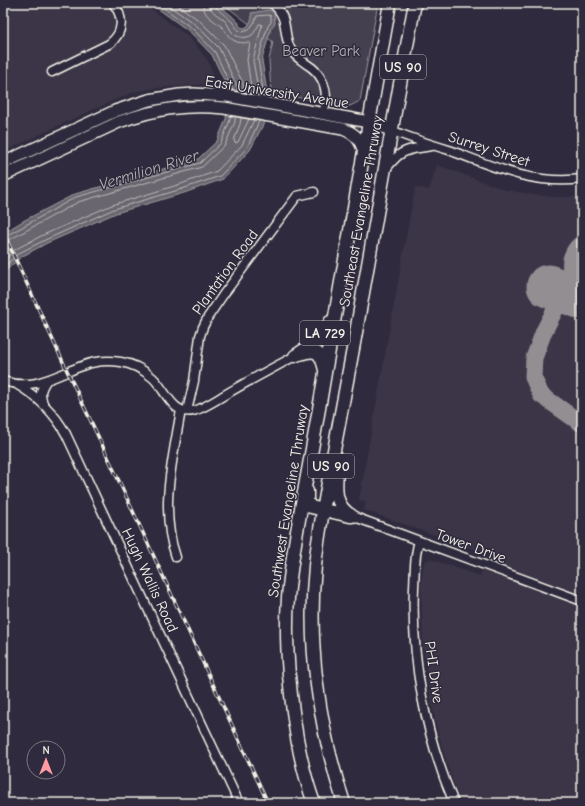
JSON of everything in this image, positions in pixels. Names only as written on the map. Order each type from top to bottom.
[{"type":"highway","name":"US 90","points":[[370,122],[390,3]]},
{"type":"highway","name":"Southeast Evangeline Thruway","points":[[344,803],[334,773],[324,730],[316,677],[312,616],[313,594],[323,510],[415,3]]},
{"type":"highway","name":"Southeast Evangeline Thruway","points":[[338,298],[370,122]]},
{"type":"highway","name":"LA 729","points":[[295,356],[321,338],[326,332],[338,298]]},
{"type":"highway","name":"Southwest Evangeline Thruway","points":[[314,803],[301,761],[294,721],[288,658],[288,600],[293,556],[308,477],[338,298]]},
{"type":"highway","name":"LA 729","points":[[295,356],[308,352],[314,352],[322,359],[326,371]]},
{"type":"highway","points":[[338,432],[338,500],[341,508],[352,516]]},
{"type":"highway","points":[[308,477],[307,500],[308,504],[312,508],[352,516]]},
{"type":"highway","points":[[308,477],[314,490],[318,492],[324,492],[328,486]]},
{"type":"main road","name":"East University Avenue","points":[[3,176],[84,131],[115,111],[149,100],[179,95],[194,94],[227,96],[370,122],[391,130]]},
{"type":"main road","name":"East University Avenue","points":[[3,163],[84,131],[139,115],[166,109],[194,107],[224,108],[343,129],[356,136],[361,142],[364,152]]},
{"type":"street","points":[[52,72],[109,44],[117,37],[120,30],[121,21],[117,9],[113,3]]},
{"type":"street","points":[[272,3],[284,19],[287,40],[292,52],[298,59],[310,66],[320,75],[325,89],[326,99],[323,114]]},
{"type":"street","name":"Surrey Street","points":[[391,130],[403,136],[434,145],[525,177],[554,180],[582,179]]},
{"type":"street","points":[[383,173],[400,154],[406,151],[434,145]]},
{"type":"street","name":"Plantation Road","points":[[176,557],[170,534],[168,516],[169,480],[184,411],[194,381],[200,336],[203,327],[223,295],[297,196],[314,192]]},
{"type":"street","name":"LA 729","points":[[184,411],[199,409],[295,356]]},
{"type":"street","points":[[3,381],[16,384],[28,384],[46,381],[82,366],[103,361],[114,361],[140,369],[154,378],[174,406],[184,411]]},
{"type":"street","points":[[43,404],[41,391],[42,386],[46,381]]},
{"type":"street","name":"Hugh Wallis Road","points":[[16,384],[31,393],[43,404],[57,420],[66,434],[239,803]]},
{"type":"street","name":"Tower Drive","points":[[352,516],[582,601]]},
{"type":"street","name":"PHI Drive","points":[[419,542],[416,549],[415,558],[413,604],[418,667],[428,725],[454,803]]},
{"type":"shaded area","points":[[3,3],[143,3],[190,38],[208,61],[214,76],[212,84],[156,88],[134,92],[3,152]]},
{"type":"shaded area","points":[[437,165],[506,190],[553,197],[582,197],[582,803],[462,803],[454,785],[444,754],[435,720],[428,683],[423,650],[421,583],[424,562],[430,559],[480,576],[488,554],[364,510],[366,502],[359,500],[415,187],[429,190]]},
{"type":"green space","name":"Beaver Park","points":[[222,3],[378,3],[360,101],[350,106],[271,93],[269,60],[273,42]]},
{"type":"water","points":[[150,3],[216,3],[231,15],[239,23],[239,26],[243,28],[247,27],[252,19],[251,13],[269,10],[274,12],[275,23],[271,28],[262,60],[268,99],[263,125],[250,150],[223,179],[184,193],[116,213],[47,243],[21,257],[3,273],[3,233],[75,194],[198,159],[217,141],[226,119],[229,90],[212,55],[190,32]]},
{"type":"taxiway","points":[[582,243],[576,249],[571,261],[572,275],[578,296],[557,306],[544,331],[534,358],[533,377],[541,395],[582,424]]},
{"type":"runway","points":[[548,286],[582,298]]},
{"type":"railway","points":[[3,232],[268,803]]},
{"type":"water label","name":"Vermilion River","points":[[149,170]]}]
